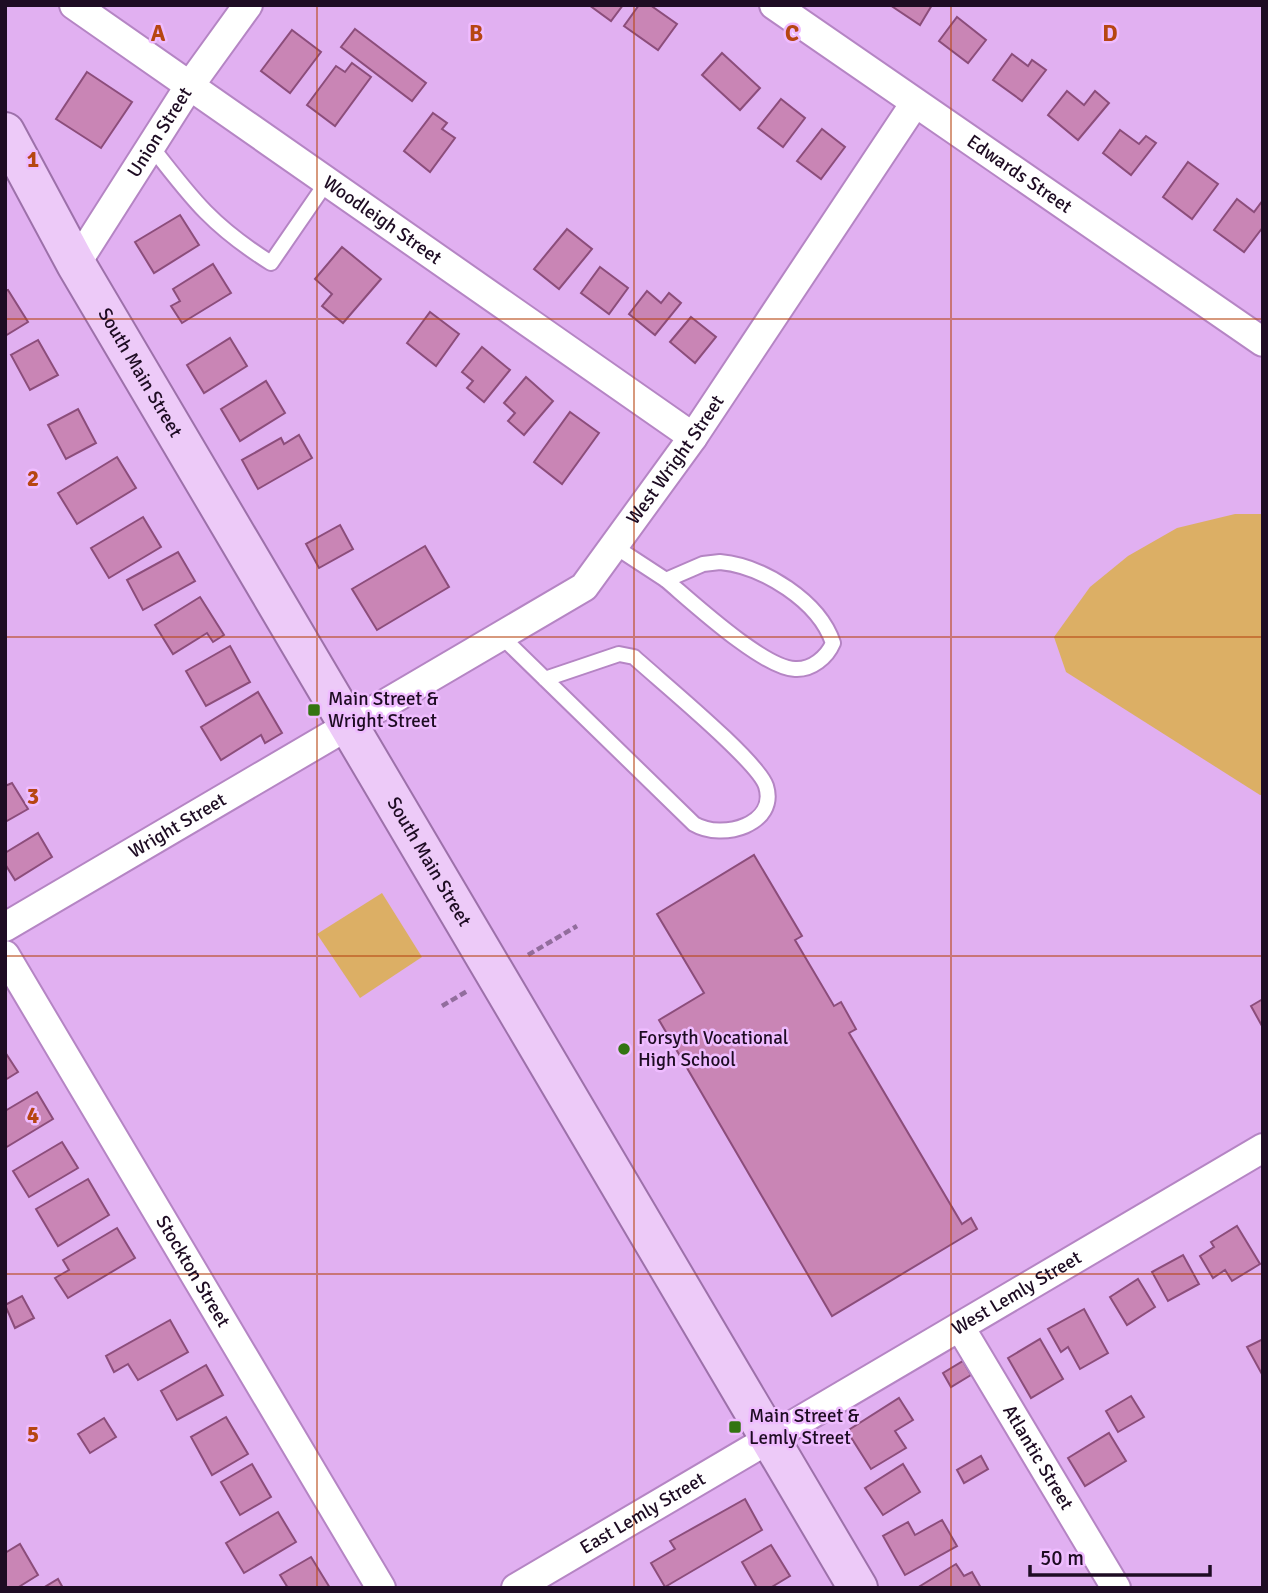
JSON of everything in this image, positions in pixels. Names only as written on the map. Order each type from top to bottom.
[{"type":"main road","name":"South Main Street","points":[[5,132],[76,264],[858,1588]]},
{"type":"street","name":"Woodleigh Street","points":[[74,5],[188,88],[693,437]]},
{"type":"street","name":"Union Street","points":[[76,264],[188,88],[248,5]]},
{"type":"street","name":"Edwards Street","points":[[774,5],[1263,342]]},
{"type":"street","name":"West Wright Street","points":[[350,726],[584,587],[693,437],[915,103]]},
{"type":"street","name":"Wright Street","points":[[5,927],[350,726]]},
{"type":"street","name":"Stockton Street","points":[[5,955],[381,1588]]},
{"type":"street","name":"West Lemly Street","points":[[770,1437],[1263,1148]]},
{"type":"street","name":"Atlantic Street","points":[[960,1327],[1116,1588]]},
{"type":"street","name":"East Lemly Street","points":[[516,1588],[770,1437]]},
{"type":"lane","points":[[151,146],[203,213],[231,238],[271,262],[327,183]]},
{"type":"lane","points":[[614,546],[666,580],[724,629],[767,657],[795,669],[818,662],[828,654],[833,643],[827,626],[791,593],[760,572],[738,564],[720,562],[703,564],[666,580]]},
{"type":"lane","points":[[501,636],[545,679],[701,828],[722,833],[738,829],[754,822],[763,810],[768,799],[766,787],[750,764],[634,657],[619,654],[545,679]]},
{"type":"path","points":[[528,955],[577,926]]},
{"type":"path","points":[[442,1006],[470,990]]},
{"type":"shaded area","points":[[1235,514],[1263,514],[1263,795],[1066,672],[1054,637],[1090,587],[1128,556],[1177,528]]},
{"type":"shaded area","points":[[382,893],[422,957],[360,998],[317,934]]},
{"type":"building","points":[[589,5],[623,5],[611,21]]},
{"type":"building","points":[[639,5],[650,5],[677,24],[658,50],[624,26]]},
{"type":"building","points":[[890,5],[932,5],[920,25]]},
{"type":"building","points":[[957,17],[986,40],[968,63],[939,41]]},
{"type":"building","points":[[355,29],[426,83],[412,101],[341,47]]},
{"type":"building","points":[[292,30],[321,52],[290,93],[261,71]]},
{"type":"building","points":[[722,53],[760,88],[740,110],[702,75]]},
{"type":"building","points":[[1012,54],[1028,66],[1032,60],[1046,70],[1022,101],[993,80]]},
{"type":"building","points":[[352,63],[371,77],[335,126],[307,105],[336,66],[345,72]]},
{"type":"building","points":[[87,72],[132,102],[101,148],[56,119]]},
{"type":"building","points":[[1067,91],[1084,105],[1095,91],[1109,103],[1078,140],[1048,115]]},
{"type":"building","points":[[781,99],[805,118],[783,147],[758,128]]},
{"type":"building","points":[[433,113],[447,123],[442,129],[455,138],[430,172],[404,151]]},
{"type":"building","points":[[822,129],[845,147],[821,179],[797,161]]},
{"type":"building","points":[[1120,130],[1139,144],[1146,136],[1156,143],[1131,175],[1103,153]]},
{"type":"building","points":[[1188,162],[1218,184],[1192,219],[1163,197]]},
{"type":"building","points":[[1237,199],[1254,212],[1263,200],[1263,227],[1244,252],[1214,230]]},
{"type":"building","points":[[180,215],[199,245],[154,273],[135,242]]},
{"type":"building","points":[[567,229],[592,249],[559,289],[534,269]]},
{"type":"building","points":[[342,247],[381,279],[343,323],[322,306],[332,294],[315,279]]},
{"type":"building","points":[[213,264],[231,293],[182,323],[171,306],[180,301],[173,289]]},
{"type":"building","points":[[600,267],[628,288],[609,314],[581,293]]},
{"type":"building","points":[[8,290],[28,322],[5,336],[5,291]]},
{"type":"building","points":[[647,291],[661,303],[669,293],[681,303],[655,335],[629,314]]},
{"type":"building","points":[[430,312],[459,334],[436,366],[407,343]]},
{"type":"building","points":[[691,317],[716,337],[695,363],[670,342]]},
{"type":"building","points":[[230,338],[247,366],[204,393],[187,365]]},
{"type":"building","points":[[38,340],[58,375],[30,390],[11,355]]},
{"type":"building","points":[[482,347],[510,370],[484,402],[467,388],[473,381],[462,372]]},
{"type":"building","points":[[526,377],[553,401],[524,435],[508,421],[515,413],[504,403]]},
{"type":"building","points":[[266,381],[285,413],[240,441],[221,409]]},
{"type":"building","points":[[78,409],[96,443],[66,459],[48,425]]},
{"type":"building","points":[[570,412],[599,433],[562,484],[534,462]]},
{"type":"building","points":[[299,435],[312,458],[258,489],[242,460],[281,438],[284,444]]},
{"type":"building","points":[[117,457],[136,488],[77,524],[58,493]]},
{"type":"building","points":[[143,517],[161,547],[109,578],[91,548]]},
{"type":"building","points":[[340,525],[353,549],[319,568],[306,544]]},
{"type":"building","points":[[425,546],[449,587],[377,630],[352,589]]},
{"type":"building","points":[[178,552],[195,581],[143,610],[127,580]]},
{"type":"building","points":[[200,597],[224,635],[213,642],[207,633],[173,654],[155,625]]},
{"type":"building","points":[[230,646],[250,682],[206,706],[186,671]]},
{"type":"building","points":[[258,692],[282,733],[265,743],[261,735],[221,760],[201,727]]},
{"type":"building","points":[[12,783],[28,809],[5,822],[5,786]]},
{"type":"building","points":[[38,833],[52,857],[15,880],[5,864],[5,853]]},
{"type":"building","points":[[754,855],[802,936],[795,940],[834,1006],[841,1002],[856,1029],[849,1033],[962,1224],[971,1218],[977,1229],[832,1316],[659,1020],[704,993],[657,914]]},
{"type":"building","points":[[1263,999],[1263,1026],[1262,1026],[1251,1006]]},
{"type":"building","points":[[5,1052],[18,1072],[5,1080]]},
{"type":"building","points":[[37,1092],[53,1119],[5,1148],[5,1111]]},
{"type":"building","points":[[62,1142],[78,1168],[29,1197],[13,1171]]},
{"type":"building","points":[[88,1179],[109,1215],[58,1246],[36,1209]]},
{"type":"building","points":[[1237,1226],[1260,1264],[1232,1281],[1225,1270],[1213,1278],[1200,1256],[1214,1247],[1211,1242]]},
{"type":"building","points":[[117,1228],[135,1258],[68,1298],[55,1278],[69,1270],[63,1260]]},
{"type":"building","points":[[1183,1255],[1199,1284],[1168,1301],[1152,1272]]},
{"type":"building","points":[[1138,1279],[1155,1307],[1127,1325],[1110,1297]]},
{"type":"building","points":[[22,1296],[34,1318],[15,1328],[5,1305]]},
{"type":"building","points":[[1084,1309],[1108,1353],[1080,1369],[1068,1347],[1061,1352],[1048,1329]]},
{"type":"building","points":[[170,1320],[188,1352],[138,1380],[128,1364],[114,1372],[106,1356]]},
{"type":"building","points":[[1040,1339],[1063,1379],[1031,1398],[1008,1358]]},
{"type":"building","points":[[1263,1339],[1263,1376],[1247,1347]]},
{"type":"building","points":[[963,1361],[971,1375],[951,1387],[943,1373]]},
{"type":"building","points":[[206,1365],[223,1395],[177,1420],[161,1391]]},
{"type":"building","points":[[1131,1396],[1144,1417],[1118,1432],[1106,1411]]},
{"type":"building","points":[[899,1398],[913,1420],[895,1431],[906,1448],[871,1469],[847,1431]]},
{"type":"building","points":[[226,1417],[248,1454],[212,1475],[191,1437]]},
{"type":"building","points":[[104,1418],[116,1437],[90,1453],[78,1434]]},
{"type":"building","points":[[1109,1433],[1126,1461],[1085,1486],[1068,1458]]},
{"type":"building","points":[[981,1456],[988,1469],[964,1483],[957,1470]]},
{"type":"building","points":[[252,1464],[271,1497],[240,1515],[221,1482]]},
{"type":"building","points":[[903,1464],[920,1492],[883,1515],[865,1488]]},
{"type":"building","points":[[745,1499],[762,1530],[665,1587],[651,1563],[675,1549],[670,1541]]},
{"type":"building","points":[[278,1512],[296,1542],[244,1573],[226,1543]]},
{"type":"building","points":[[942,1520],[957,1546],[905,1575],[883,1536],[908,1522],[915,1535]]},
{"type":"building","points":[[20,1544],[38,1575],[17,1588],[5,1588],[5,1553]]},
{"type":"building","points":[[771,1545],[790,1576],[770,1588],[757,1588],[742,1562]]},
{"type":"building","points":[[311,1557],[330,1588],[288,1588],[280,1575]]},
{"type":"building","points":[[956,1564],[964,1576],[972,1572],[981,1588],[917,1588]]},
{"type":"building","points":[[58,1579],[63,1588],[43,1588]]},
{"type":"place","name":"Main Street & Wright Street","points":[[314,710]]},
{"type":"place","name":"Forsyth Vocational High School","points":[[624,1049]]},
{"type":"place","name":"Main Street & Lemly Street","points":[[735,1427]]}]
